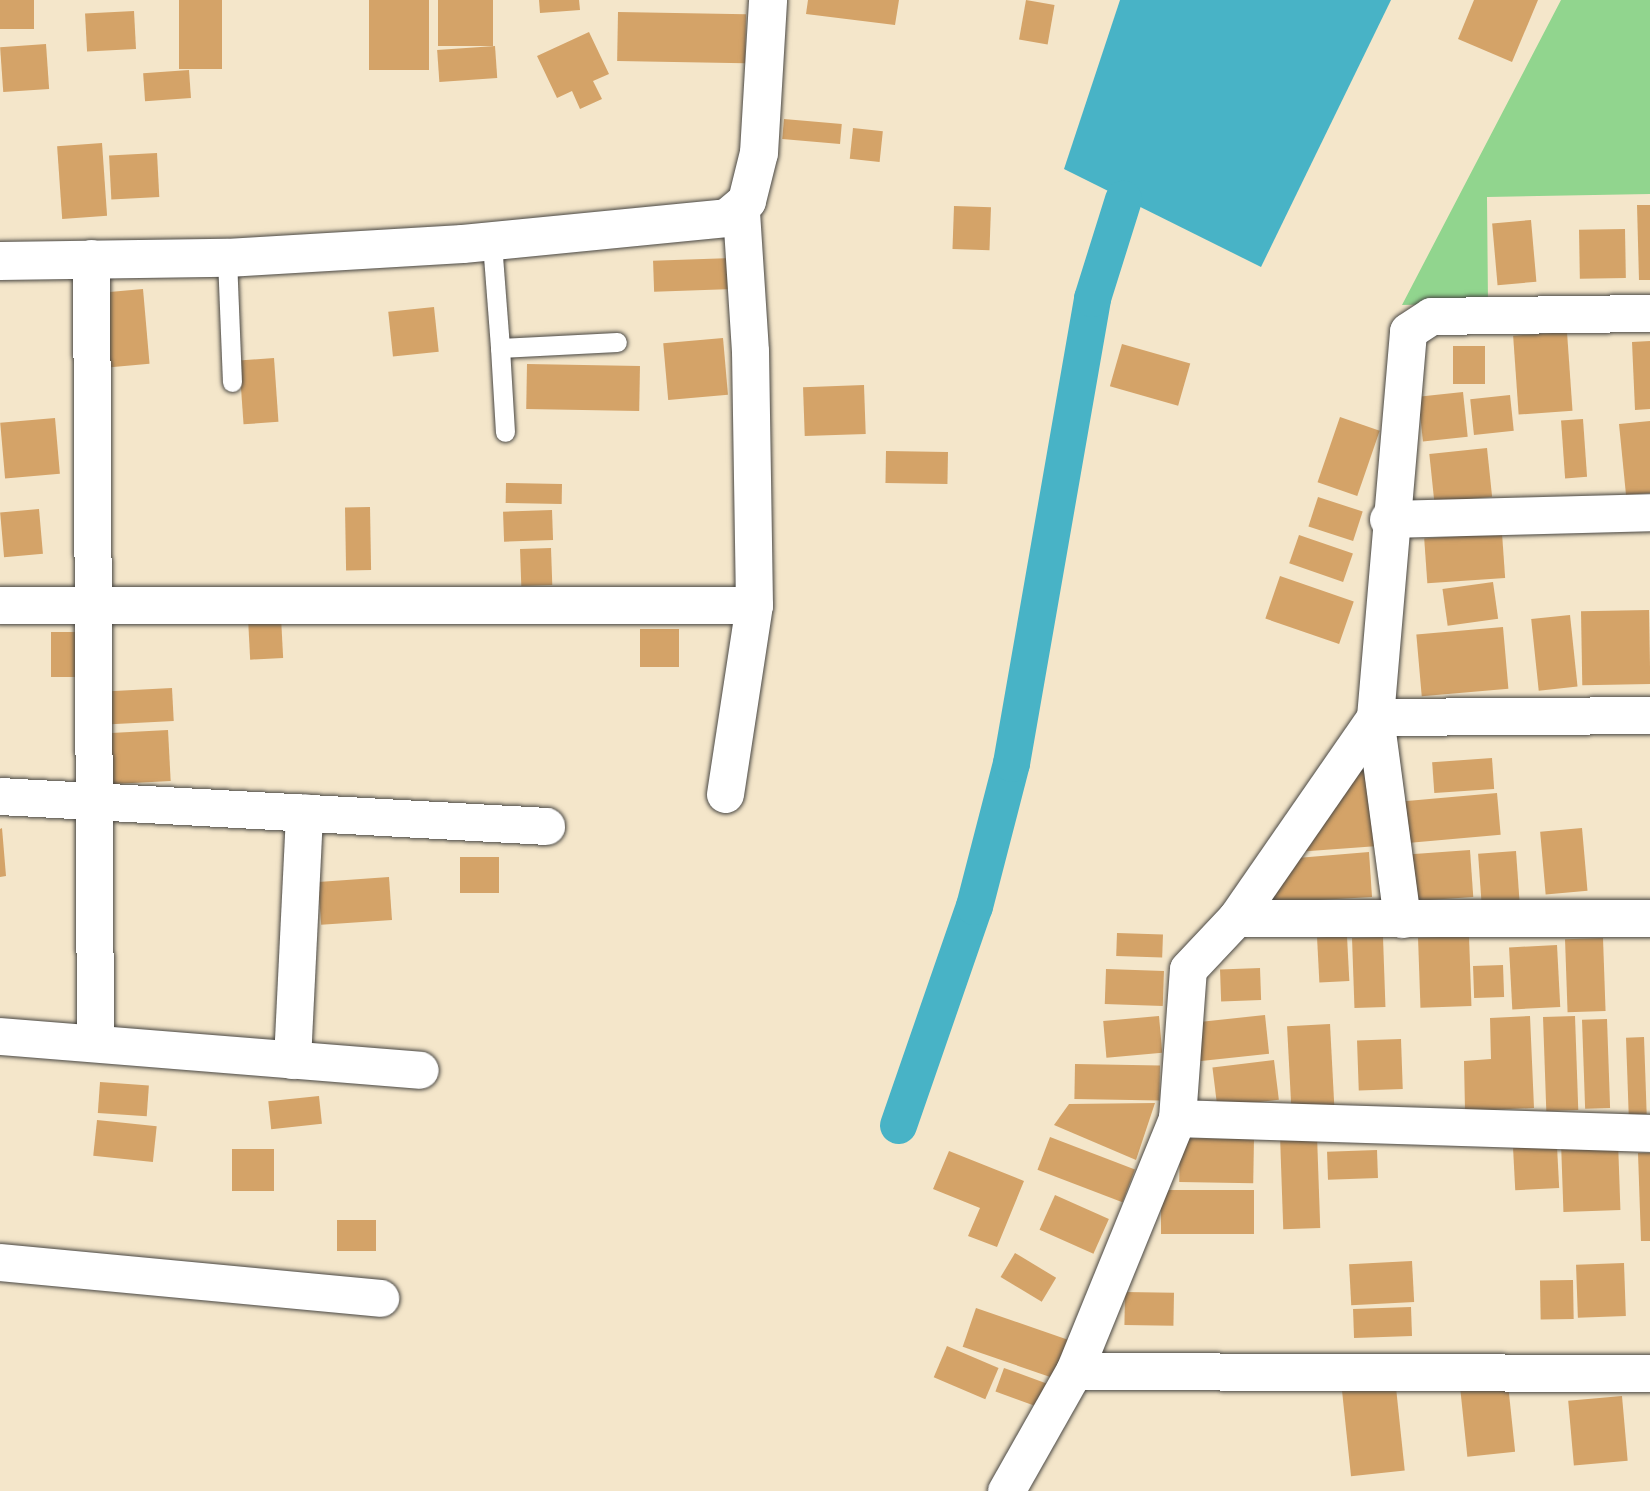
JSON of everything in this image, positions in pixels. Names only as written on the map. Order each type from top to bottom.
[{"type":"street","points":[[725,794],[754,605],[750,351],[741,213],[759,153],[768,0]]},
{"type":"street","points":[[0,261],[227,258],[492,243],[741,213]]},
{"type":"street","points":[[92,258],[93,605],[98,800],[96,1041]]},
{"type":"street","points":[[1402,919],[1375,717],[1388,519],[1412,324],[1431,316],[1650,313]]},
{"type":"street","points":[[1388,519],[1650,512]]},
{"type":"street","points":[[0,605],[754,605]]},
{"type":"street","points":[[1375,717],[1650,715]]},
{"type":"street","points":[[1006,1491],[1074,1371],[1177,1118],[1188,970],[1236,918],[1375,717]]},
{"type":"street","points":[[0,796],[546,827]]},
{"type":"street","points":[[292,1059],[304,812]]},
{"type":"street","points":[[1236,918],[1650,918]]},
{"type":"street","points":[[0,1036],[96,1041],[421,1070]]},
{"type":"street","points":[[1177,1118],[1650,1132]]},
{"type":"street","points":[[0,1262],[380,1298]]},
{"type":"street","points":[[1074,1371],[1650,1373]]},
{"type":"lane","points":[[492,243],[505,432]]},
{"type":"lane","points":[[227,258],[232,382]]},
{"type":"lane","points":[[500,348],[617,342]]},
{"type":"green space","points":[[1561,0],[1650,0],[1650,194],[1487,197],[1488,303],[1402,305]]},
{"type":"water","points":[[1120,0],[1391,0],[1261,267],[1064,169]]},
{"type":"building","points":[[0,0],[34,0],[34,29],[0,29]]},
{"type":"building","points":[[179,0],[222,0],[222,69],[179,69]]},
{"type":"building","points":[[369,0],[429,0],[429,70],[369,70]]},
{"type":"building","points":[[438,0],[493,0],[493,46],[438,46]]},
{"type":"building","points":[[539,0],[579,0],[580,10],[540,13]]},
{"type":"building","points":[[808,0],[899,0],[895,25],[806,14]]},
{"type":"building","points":[[1026,0],[1055,5],[1048,44],[1019,39]]},
{"type":"building","points":[[1474,0],[1538,0],[1512,62],[1458,39]]},
{"type":"building","points":[[134,11],[136,49],[87,52],[85,14]]},
{"type":"building","points":[[618,12],[746,14],[745,63],[617,61]]},
{"type":"building","points":[[589,32],[609,74],[593,81],[602,99],[580,109],[572,91],[557,98],[537,56]]},
{"type":"building","points":[[46,44],[49,89],[3,92],[0,47]]},
{"type":"building","points":[[495,46],[497,78],[439,82],[437,50]]},
{"type":"building","points":[[189,70],[191,98],[145,101],[143,73]]},
{"type":"building","points":[[784,119],[842,124],[840,144],[782,139]]},
{"type":"building","points":[[853,128],[883,131],[880,162],[850,159]]},
{"type":"building","points":[[102,143],[107,216],[62,219],[57,146]]},
{"type":"building","points":[[157,153],[159,197],[111,199],[109,156]]},
{"type":"building","points":[[1637,205],[1650,205],[1650,280],[1639,280]]},
{"type":"building","points":[[954,206],[991,207],[989,250],[952,249]]},
{"type":"building","points":[[1531,220],[1536,282],[1498,285],[1492,223]]},
{"type":"building","points":[[1625,229],[1626,278],[1580,279],[1579,230]]},
{"type":"building","points":[[732,258],[733,289],[654,292],[653,261]]},
{"type":"building","points":[[143,289],[150,364],[108,367],[101,293]]},
{"type":"building","points":[[434,307],[439,352],[393,357],[388,312]]},
{"type":"building","points":[[1567,332],[1573,411],[1519,415],[1513,336]]},
{"type":"building","points":[[723,338],[728,395],[668,400],[663,343]]},
{"type":"building","points":[[1650,341],[1650,409],[1635,410],[1632,342]]},
{"type":"building","points":[[1122,344],[1190,364],[1178,406],[1110,386]]},
{"type":"building","points":[[1453,346],[1485,346],[1485,384],[1453,384]]},
{"type":"building","points":[[274,358],[278,422],[244,424],[239,360]]},
{"type":"building","points":[[527,364],[640,366],[639,411],[526,409]]},
{"type":"building","points":[[864,385],[866,434],[805,436],[803,387]]},
{"type":"building","points":[[1463,392],[1468,437],[1423,441],[1418,397]]},
{"type":"building","points":[[1510,395],[1514,431],[1474,435],[1470,399]]},
{"type":"building","points":[[1340,417],[1380,431],[1357,496],[1318,482]]},
{"type":"building","points":[[55,418],[60,474],[5,479],[0,423]]},
{"type":"building","points":[[1583,419],[1587,477],[1565,478],[1561,421]]},
{"type":"building","points":[[1650,421],[1650,493],[1626,495],[1619,424]]},
{"type":"building","points":[[1487,448],[1492,497],[1434,503],[1429,454]]},
{"type":"building","points":[[886,451],[948,452],[947,484],[885,483]]},
{"type":"building","points":[[506,483],[562,484],[562,504],[506,503]]},
{"type":"building","points":[[1318,497],[1363,512],[1353,541],[1308,526]]},
{"type":"building","points":[[345,507],[370,507],[371,570],[346,570]]},
{"type":"building","points":[[39,509],[43,554],[4,557],[0,512]]},
{"type":"building","points":[[552,510],[553,540],[504,542],[503,512]]},
{"type":"building","points":[[1502,533],[1505,578],[1427,583],[1424,538]]},
{"type":"building","points":[[1299,535],[1353,554],[1343,582],[1289,563]]},
{"type":"building","points":[[551,548],[552,585],[521,586],[520,549]]},
{"type":"building","points":[[1280,576],[1354,601],[1339,644],[1265,619]]},
{"type":"building","points":[[1493,582],[1498,619],[1448,626],[1442,589]]},
{"type":"building","points":[[1649,610],[1650,684],[1582,685],[1581,611]]},
{"type":"building","points":[[1570,615],[1578,687],[1539,691],[1531,619]]},
{"type":"building","points":[[281,617],[283,658],[250,660],[248,619]]},
{"type":"building","points":[[1503,627],[1508,689],[1422,696],[1416,635]]},
{"type":"building","points":[[640,629],[679,629],[679,667],[640,667]]},
{"type":"building","points":[[51,632],[82,632],[82,677],[51,677]]},
{"type":"building","points":[[172,688],[174,721],[111,724],[109,691]]},
{"type":"building","points":[[168,730],[171,781],[109,784],[106,733]]},
{"type":"building","points":[[1492,758],[1494,789],[1434,793],[1432,762]]},
{"type":"building","points":[[1346,770],[1368,770],[1378,846],[1296,852]]},
{"type":"building","points":[[1497,793],[1501,835],[1402,843],[1398,802]]},
{"type":"building","points":[[2,828],[6,876],[0,877],[0,829]]},
{"type":"building","points":[[1582,828],[1587,891],[1546,894],[1540,832]]},
{"type":"building","points":[[1470,850],[1473,897],[1403,902],[1400,855]]},
{"type":"building","points":[[1516,851],[1520,905],[1482,908],[1478,854]]},
{"type":"building","points":[[1369,852],[1372,897],[1267,903],[1297,858]]},
{"type":"building","points":[[460,857],[499,857],[499,893],[460,893]]},
{"type":"building","points":[[389,877],[392,920],[321,925],[318,882]]},
{"type":"building","points":[[1117,933],[1163,935],[1162,958],[1116,956]]},
{"type":"building","points":[[1347,936],[1349,981],[1319,983],[1317,938]]},
{"type":"building","points":[[1469,936],[1471,1006],[1420,1008],[1418,938]]},
{"type":"building","points":[[1383,937],[1385,1007],[1354,1008],[1352,938]]},
{"type":"building","points":[[1603,938],[1606,1011],[1568,1012],[1565,939]]},
{"type":"building","points":[[1557,945],[1560,1007],[1512,1009],[1509,948]]},
{"type":"building","points":[[1503,965],[1504,997],[1474,998],[1473,966]]},
{"type":"building","points":[[1260,968],[1261,1000],[1221,1001],[1220,969]]},
{"type":"building","points":[[1106,969],[1164,971],[1163,1006],[1105,1004]]},
{"type":"building","points":[[1265,1015],[1269,1054],[1196,1061],[1192,1023]]},
{"type":"building","points":[[1159,1016],[1162,1053],[1106,1058],[1103,1021]]},
{"type":"building","points":[[1530,1016],[1534,1108],[1465,1111],[1464,1061],[1491,1059],[1490,1018]]},
{"type":"building","points":[[1575,1016],[1578,1110],[1546,1111],[1543,1017]]},
{"type":"building","points":[[1607,1019],[1610,1108],[1585,1109],[1582,1020]]},
{"type":"building","points":[[1330,1024],[1334,1105],[1291,1107],[1287,1026]]},
{"type":"building","points":[[1644,1037],[1647,1114],[1629,1115],[1626,1038]]},
{"type":"building","points":[[1401,1039],[1403,1089],[1359,1091],[1357,1041]]},
{"type":"building","points":[[1274,1060],[1279,1100],[1217,1107],[1212,1068]]},
{"type":"building","points":[[1075,1064],[1160,1065],[1159,1100],[1074,1099]]},
{"type":"building","points":[[100,1082],[149,1085],[147,1116],[98,1113]]},
{"type":"building","points":[[319,1096],[322,1124],[271,1129],[268,1101]]},
{"type":"building","points":[[1155,1103],[1136,1160],[1054,1125],[1069,1104]]},
{"type":"building","points":[[97,1120],[157,1126],[153,1162],[93,1156]]},
{"type":"building","points":[[1317,1135],[1320,1228],[1283,1229],[1280,1136]]},
{"type":"building","points":[[1050,1137],[1135,1170],[1122,1202],[1037,1170]]},
{"type":"building","points":[[1180,1138],[1254,1139],[1253,1183],[1179,1182]]},
{"type":"building","points":[[1618,1141],[1620,1210],[1563,1212],[1561,1143]]},
{"type":"building","points":[[1557,1146],[1559,1188],[1515,1190],[1513,1148]]},
{"type":"building","points":[[232,1149],[274,1149],[274,1191],[232,1191]]},
{"type":"building","points":[[1377,1150],[1378,1178],[1328,1180],[1327,1152]]},
{"type":"building","points":[[949,1151],[1024,1181],[997,1247],[968,1236],[980,1208],[933,1189]]},
{"type":"building","points":[[1638,1153],[1650,1153],[1650,1241],[1641,1241]]},
{"type":"building","points":[[1161,1190],[1254,1190],[1254,1234],[1161,1234]]},
{"type":"building","points":[[1055,1195],[1109,1219],[1093,1254],[1040,1230]]},
{"type":"building","points":[[337,1220],[376,1220],[376,1251],[337,1251]]},
{"type":"building","points":[[1015,1253],[1056,1278],[1042,1302],[1001,1277]]},
{"type":"building","points":[[1412,1261],[1414,1302],[1351,1305],[1349,1264]]},
{"type":"building","points":[[1624,1263],[1626,1316],[1578,1318],[1576,1265]]},
{"type":"building","points":[[1573,1280],[1574,1319],[1541,1320],[1540,1281]]},
{"type":"building","points":[[1125,1292],[1174,1293],[1173,1326],[1124,1325]]},
{"type":"building","points":[[1411,1307],[1412,1336],[1354,1338],[1353,1309]]},
{"type":"building","points":[[976,1308],[1071,1341],[1058,1380],[963,1347]]},
{"type":"building","points":[[947,1346],[999,1368],[985,1399],[934,1377]]},
{"type":"building","points":[[1004,1368],[1047,1384],[1039,1407],[995,1391]]},
{"type":"building","points":[[1395,1378],[1405,1470],[1351,1476],[1341,1384]]},
{"type":"building","points":[[1508,1384],[1515,1452],[1467,1457],[1460,1389]]},
{"type":"building","points":[[1622,1396],[1628,1461],[1574,1465],[1568,1401]]},
{"type":"waterway","points":[[898,1125],[974,906],[1011,763],[1092,298],[1123,199]]}]
